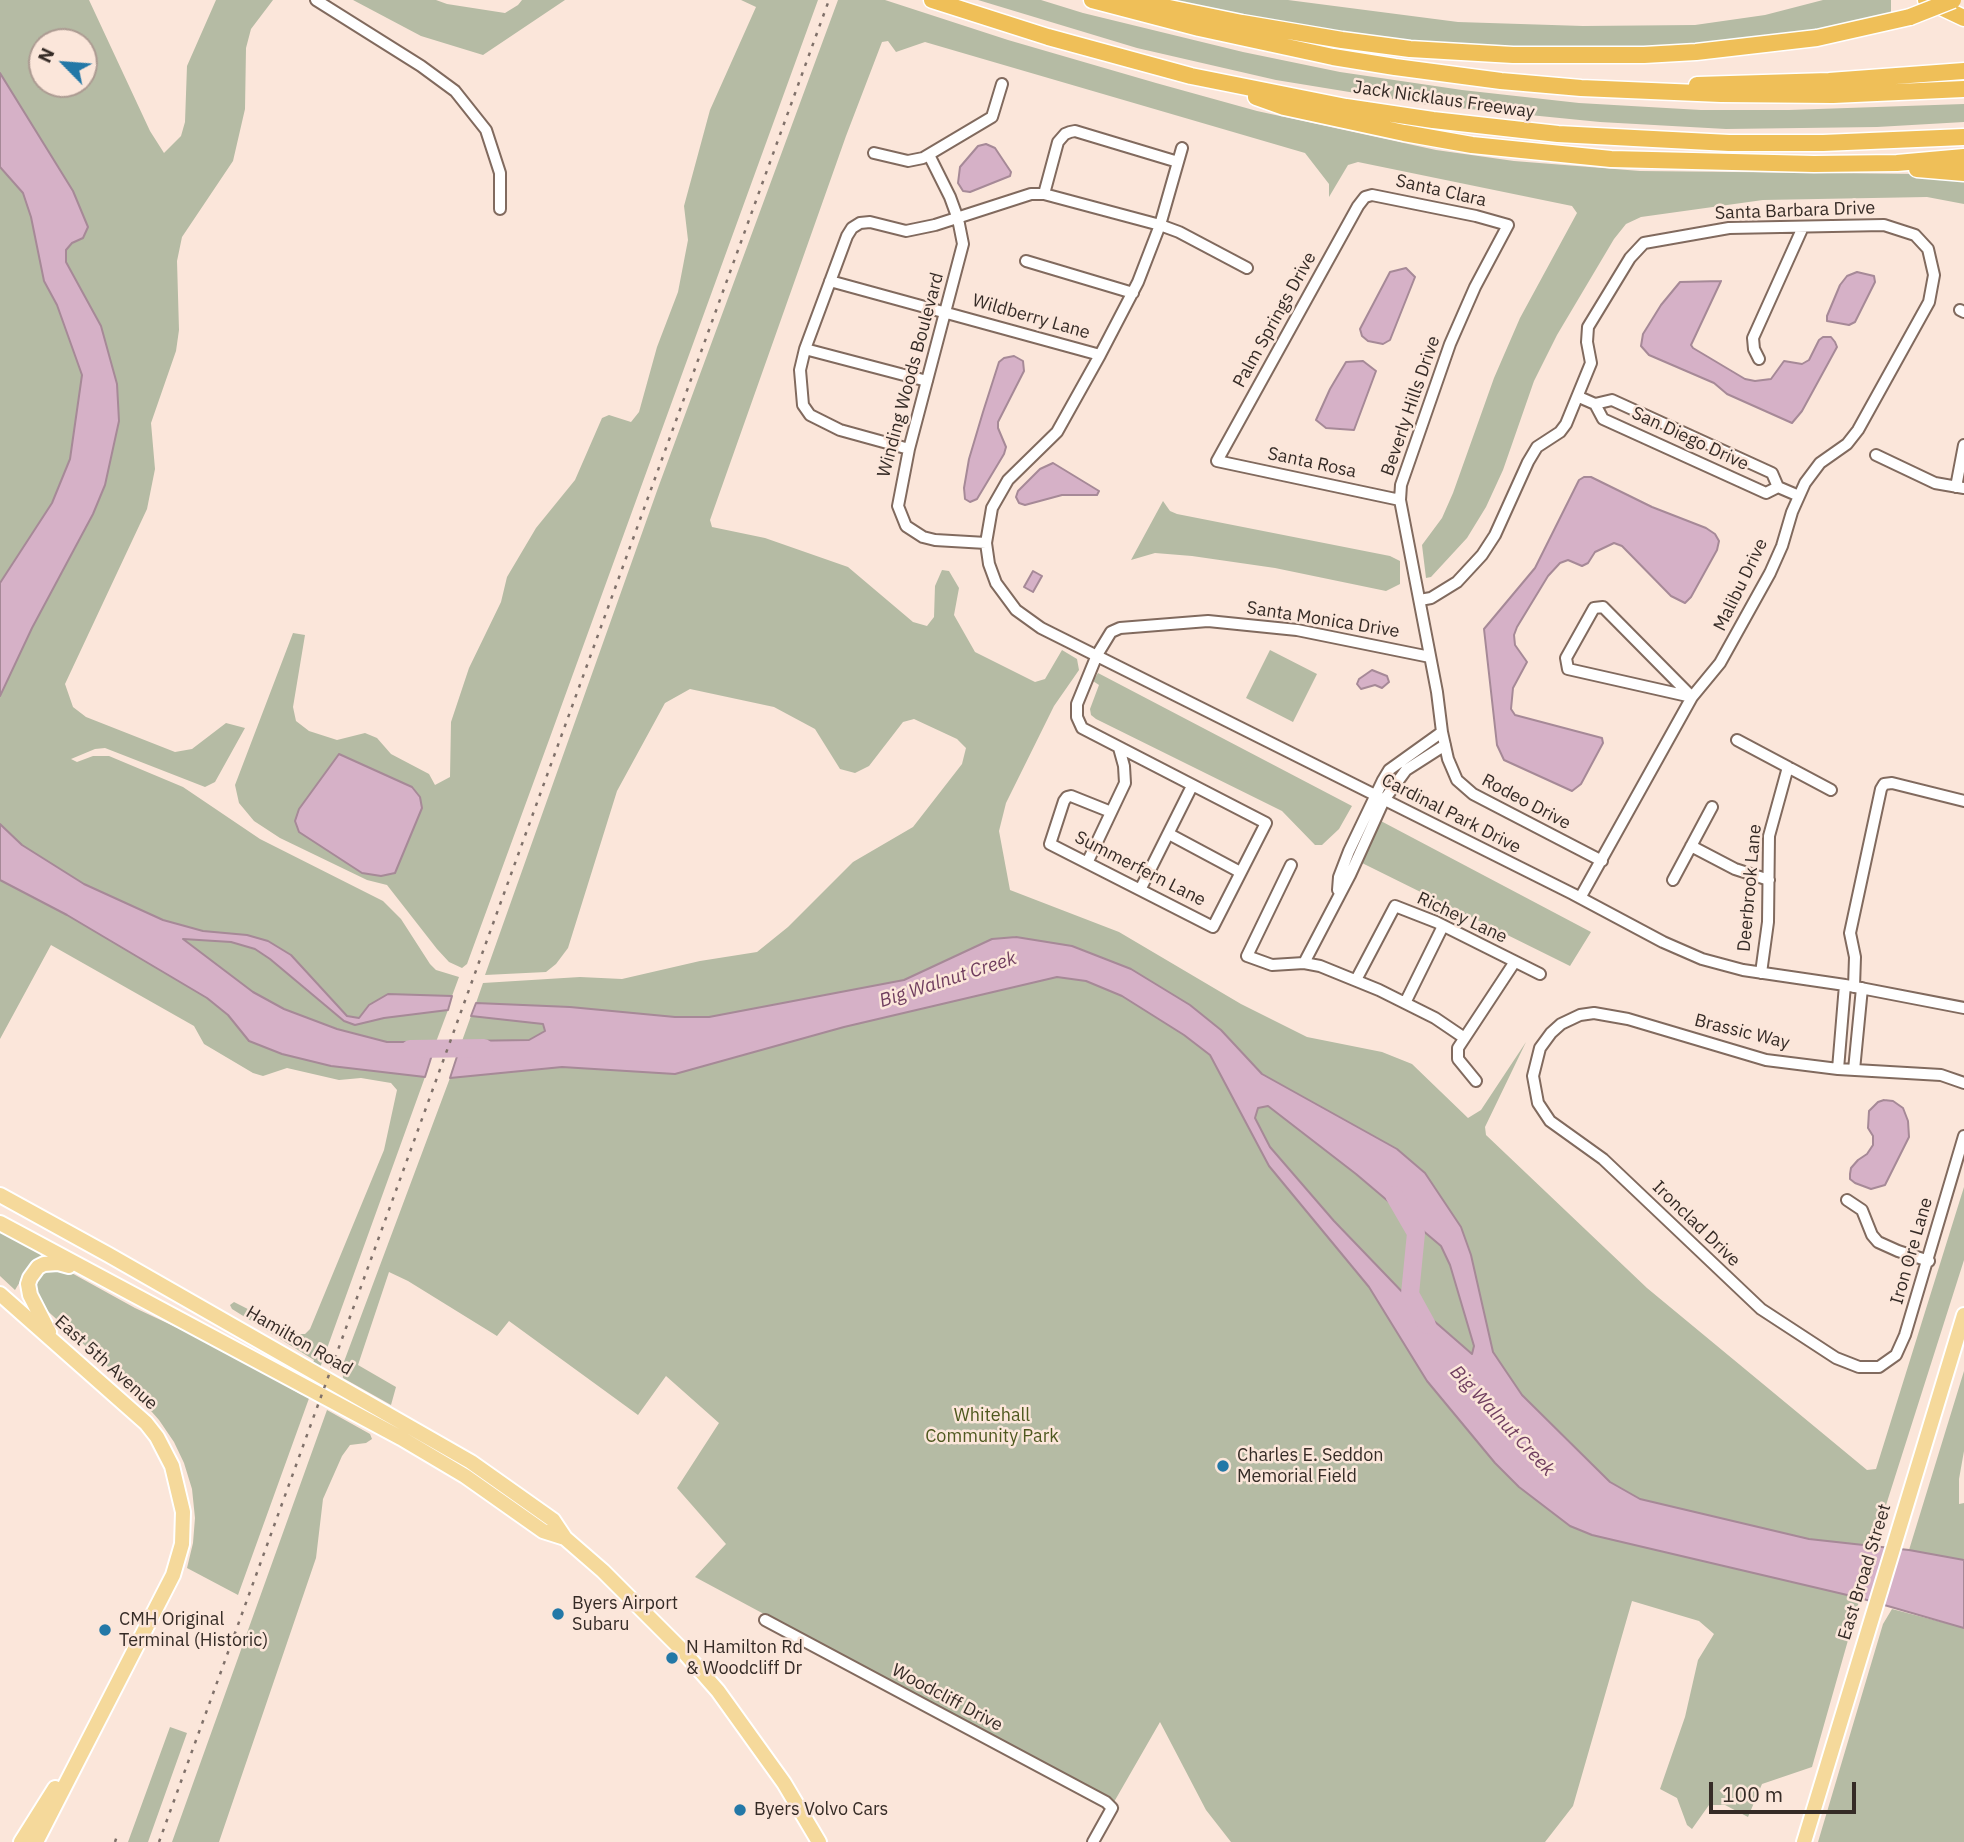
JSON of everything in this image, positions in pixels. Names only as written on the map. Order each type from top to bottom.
[{"type":"highway","name":"Jack Nicklaus Freeway","points":[[932,0],[1048,37],[1207,80],[1346,107],[1433,120],[1572,135],[1729,143],[1823,144],[1964,137]]},
{"type":"highway","name":"Jack Nicklaus Freeway","points":[[1092,0],[1199,29],[1395,67],[1501,80],[1627,91],[1721,94],[1833,95],[1964,89]]},
{"type":"highway","points":[[1130,0],[1242,23],[1410,49],[1562,56],[1670,54],[1775,44],[1856,31],[1910,17],[1953,0]]},
{"type":"highway","points":[[1926,0],[1964,18]]},
{"type":"highway","points":[[1627,91],[1721,83],[1829,81],[1964,71]]},
{"type":"highway","points":[[1207,80],[1284,107],[1472,145],[1658,162],[1876,164],[1964,157]]},
{"type":"highway","points":[[1876,164],[1964,173]]},
{"type":"main road","name":"Hamilton Road","points":[[0,1195],[462,1457],[553,1520],[565,1538],[621,1588],[690,1658],[718,1691],[784,1783],[819,1842]]},
{"type":"main road","name":"Hamilton Road","points":[[0,1223],[401,1438],[466,1476],[543,1531],[565,1538]]},
{"type":"main road","points":[[52,1339],[30,1296],[28,1284],[33,1272],[44,1264],[53,1262],[97,1276]]},
{"type":"main road","name":"East 5th Avenue","points":[[0,1294],[121,1399],[157,1437],[178,1481],[183,1512],[181,1544],[173,1575],[36,1842]]},
{"type":"main road","name":"East Broad Street","points":[[1804,1842],[1964,1315]]},
{"type":"main road","name":"East 5th Avenue","points":[[21,1842],[47,1799],[88,1741]]},
{"type":"street","points":[[316,0],[421,66],[455,92],[486,130],[500,173],[500,208]]},
{"type":"street","points":[[874,153],[908,161],[916,161],[929,155],[992,117],[1002,84]]},
{"type":"street","points":[[1044,194],[1058,142],[1070,132],[1075,131],[1178,162]]},
{"type":"street","points":[[986,543],[992,508],[1002,489],[1017,470],[1057,432],[1133,293],[1160,225],[1182,148]]},
{"type":"street","name":"Winding Woods Boulevard","points":[[929,155],[958,219],[963,244],[909,449],[898,497],[900,514],[906,526],[916,534],[936,540],[986,543]]},
{"type":"street","points":[[909,449],[840,430],[810,415],[803,405],[800,370],[805,349],[847,236],[852,228],[860,223],[870,222],[906,231],[958,219],[1031,194],[1044,194],[1160,225],[1179,232],[1247,268]]},
{"type":"street","name":"Santa Clara","points":[[1365,197],[1381,195],[1508,225]]},
{"type":"street","name":"Palm Springs Drive","points":[[1217,461],[1365,197]]},
{"type":"street","name":"Beverly Hills Drive","points":[[1448,760],[1400,500],[1401,485],[1450,344],[1475,287],[1508,225]]},
{"type":"street","name":"Santa Barbara Drive","points":[[1578,397],[1591,363],[1586,335],[1592,317],[1636,250],[1644,243],[1729,228],[1884,225],[1915,235],[1928,249]]},
{"type":"street","points":[[1759,359],[1753,338],[1803,227]]},
{"type":"street","name":"Malibu Drive","points":[[1580,898],[1692,697],[1720,663],[1770,573],[1805,483],[1820,463],[1847,444],[1858,430],[1929,302],[1934,275],[1928,249]]},
{"type":"street","points":[[1026,261],[1133,293]]},
{"type":"street","name":"Wildberry Lane","points":[[831,281],[1100,355]]},
{"type":"street","points":[[805,349],[927,381]]},
{"type":"street","points":[[1420,600],[1431,598],[1457,582],[1482,555],[1495,535],[1537,447],[1560,432],[1578,397]]},
{"type":"street","name":"San Diego Drive","points":[[1578,397],[1595,404],[1612,400],[1772,473],[1778,487],[1799,496]]},
{"type":"street","name":"San Diego Drive","points":[[1595,404],[1603,419],[1766,493],[1778,487]]},
{"type":"street","points":[[1876,454],[1935,483],[1960,488],[1964,445]]},
{"type":"street","name":"Santa Rosa","points":[[1217,461],[1400,500]]},
{"type":"street","name":"Cardinal Park Drive","points":[[986,543],[991,574],[1005,598],[1016,610],[1041,628],[1663,942],[1702,959],[1761,973],[1964,1008]]},
{"type":"street","points":[[1604,607],[1692,697],[1568,669],[1566,658],[1594,608],[1604,607]]},
{"type":"street","name":"Santa Monica Drive","points":[[1240,872],[1266,822],[1082,728],[1077,717],[1077,704],[1097,655],[1111,632],[1120,628],[1208,621],[1297,630],[1430,657]]},
{"type":"street","points":[[1304,962],[1338,898],[1339,877],[1349,851],[1380,798],[1389,770],[1442,732]]},
{"type":"street","points":[[1737,740],[1831,790]]},
{"type":"street","points":[[1380,798],[1406,770],[1445,745]]},
{"type":"street","points":[[1088,861],[1125,783],[1119,748]]},
{"type":"street","name":"Rodeo Drive","points":[[1448,760],[1457,780],[1473,794],[1602,861]]},
{"type":"street","name":"Deerbrook Lane","points":[[1761,973],[1768,922],[1769,836],[1788,767]]},
{"type":"street","points":[[1854,1070],[1855,957],[1850,933],[1881,789],[1884,784],[1892,783],[1964,801]]},
{"type":"street","points":[[1141,888],[1192,786]]},
{"type":"street","name":"Summerfern Lane","points":[[1111,812],[1072,796],[1067,797],[1050,844],[1213,927],[1240,872]]},
{"type":"street","points":[[1673,880],[1712,807]]},
{"type":"street","points":[[1169,834],[1240,872]]},
{"type":"street","points":[[1691,846],[1735,869],[1769,880]]},
{"type":"street","points":[[1291,865],[1247,956],[1272,965],[1304,962],[1320,966],[1435,1018],[1463,1037],[1458,1048],[1458,1059],[1476,1081]]},
{"type":"street","name":"Richey Lane","points":[[1356,980],[1395,906],[1443,926],[1540,974]]},
{"type":"street","points":[[1405,1003],[1443,926]]},
{"type":"street","name":"Richey Lane","points":[[1463,1037],[1514,963]]},
{"type":"street","points":[[1838,1069],[1853,987]]},
{"type":"street","name":"Brassic Way","points":[[1535,1062],[1540,1048],[1561,1024],[1580,1015],[1594,1013],[1628,1019],[1766,1060],[1838,1069],[1941,1075],[1964,1083]]},
{"type":"street","name":"Ironclad Drive","points":[[1535,1062],[1534,1088],[1538,1103],[1550,1121],[1602,1158],[1761,1309],[1836,1359],[1859,1367],[1879,1367]]},
{"type":"street","name":"Iron Ore Lane","points":[[1879,1367],[1896,1355],[1905,1335],[1964,1136]]},
{"type":"street","points":[[1847,1200],[1862,1210],[1872,1235],[1878,1242],[1929,1261]]},
{"type":"street","name":"Woodcliff Drive","points":[[765,1620],[1080,1788],[1112,1808],[1093,1842]]},
{"type":"green space","points":[[0,0],[89,0],[150,131],[164,153],[181,136],[185,122],[187,66],[216,0],[273,0],[251,29],[246,48],[245,109],[233,161],[182,237],[177,261],[179,330],[176,351],[151,423],[155,469],[147,509],[65,684],[73,707],[86,717],[175,752],[192,749],[226,723],[245,728],[215,782],[205,787],[105,748],[95,749],[71,759],[77,762],[93,756],[109,756],[183,787],[260,839],[383,901],[401,919],[436,970],[459,977],[452,996],[388,994],[369,1005],[359,1019],[347,1016],[291,955],[247,935],[203,931],[163,920],[84,885],[22,845],[0,824],[0,696],[32,628],[93,514],[105,485],[119,421],[117,384],[101,326],[66,262],[66,250],[72,243],[83,238],[88,227],[73,191],[0,73]]},
{"type":"green space","points":[[353,0],[436,0],[505,13],[522,0],[565,0],[483,55],[421,36]]},
{"type":"green space","points":[[741,0],[818,0],[467,964],[462,968],[449,962],[437,949],[387,885],[367,880],[280,838],[254,821],[239,803],[235,785],[293,633],[305,635],[293,707],[296,721],[309,731],[337,740],[365,733],[377,738],[391,754],[429,774],[435,785],[450,777],[451,722],[469,668],[501,602],[507,577],[536,528],[575,480],[602,418],[609,415],[631,422],[639,412],[657,347],[678,292],[688,240],[684,206],[710,110],[756,7]]},
{"type":"green space","points":[[838,0],[885,0],[1008,40],[1257,111],[1436,150],[1514,161],[1640,171],[1920,174],[1964,180],[1964,204],[1927,197],[1763,200],[1641,217],[1626,224],[1614,239],[1557,335],[1534,381],[1503,470],[1486,507],[1467,538],[1431,577],[1426,578],[1422,545],[1442,518],[1453,493],[1494,378],[1520,318],[1577,213],[1572,206],[1358,162],[1348,165],[1329,197],[1329,184],[1305,153],[925,42],[896,52],[888,41],[882,42],[710,520],[712,527],[765,538],[848,567],[913,622],[927,626],[934,617],[935,586],[942,570],[949,571],[959,588],[954,615],[975,652],[1035,682],[1045,679],[1062,650],[1077,659],[1079,670],[1054,706],[1006,803],[999,831],[1010,890],[1119,932],[1241,1004],[1307,1037],[1382,1052],[1412,1064],[1468,1118],[1481,1110],[1526,1042],[1485,1127],[1486,1135],[1647,1288],[1867,1470],[1876,1469],[1964,1187],[1964,1260],[1873,1546],[1809,1539],[1640,1499],[1610,1482],[1522,1395],[1493,1352],[1471,1255],[1461,1227],[1397,1149],[1262,1074],[1221,1030],[1190,1005],[1131,969],[1072,946],[1016,937],[992,939],[904,980],[709,1017],[476,1003],[483,983],[580,977],[622,979],[700,961],[757,952],[788,927],[853,862],[913,827],[962,764],[966,748],[957,739],[914,719],[903,722],[869,766],[855,773],[840,769],[815,729],[774,707],[690,689],[665,703],[617,791],[568,948],[546,972],[485,975],[658,488]]},
{"type":"green space","points":[[978,0],[1041,0],[1083,13],[1243,52],[1340,72],[1462,90],[1579,103],[1701,110],[1964,104],[1964,122],[1877,127],[1726,129],[1600,122],[1429,105],[1276,80],[1137,48]]},
{"type":"green space","points":[[1171,0],[1288,0],[1458,22],[1583,26],[1695,25],[1765,15],[1823,0],[1891,0],[1891,13],[1821,31],[1762,38],[1629,48],[1532,47],[1447,44],[1360,36],[1254,18]]},
{"type":"green space","points":[[0,163],[47,232],[62,301],[86,374],[76,464],[0,591]]},
{"type":"green space","points":[[1163,501],[1170,511],[1177,514],[1390,556],[1400,561],[1400,584],[1386,591],[1275,568],[1192,556],[1155,553],[1131,560]]},
{"type":"green space","points":[[1270,650],[1317,674],[1293,722],[1246,698]]},
{"type":"green space","points":[[1098,673],[1352,806],[1339,829],[1322,845],[1315,845],[1282,811],[1096,719],[1091,715],[1090,709],[1099,685],[1093,681]]},
{"type":"green space","points":[[1379,820],[1591,932],[1570,966],[1362,863],[1362,855]]},
{"type":"green space","points":[[0,880],[67,915],[207,998],[228,1015],[249,1041],[331,1066],[425,1077],[238,1595],[187,1568],[195,1518],[192,1489],[174,1442],[129,1386],[40,1304],[35,1295],[36,1284],[43,1272],[55,1269],[68,1271],[135,1308],[212,1344],[302,1395],[314,1360],[232,1309],[230,1305],[234,1302],[297,1334],[305,1334],[310,1329],[384,1150],[397,1090],[391,1083],[361,1078],[339,1080],[287,1068],[263,1076],[253,1073],[204,1044],[194,1026],[51,945],[0,1039]]},
{"type":"green space","points":[[182,938],[231,942],[255,949],[344,1021],[355,1025],[384,1018],[448,1010],[436,1042],[387,1042],[337,1030],[284,1009],[253,992]]},
{"type":"green space","name":"Whitehall Community Park","points":[[1058,977],[1086,981],[1122,996],[1184,1035],[1210,1055],[1235,1099],[1369,1287],[1427,1381],[1495,1463],[1519,1487],[1570,1526],[1592,1535],[1860,1598],[1812,1767],[1762,1784],[1748,1817],[1725,1805],[1709,1805],[1692,1829],[1687,1825],[1677,1798],[1660,1789],[1685,1717],[1698,1660],[1714,1634],[1699,1621],[1632,1601],[1573,1806],[1545,1842],[1231,1842],[1206,1810],[1160,1722],[1114,1802],[695,1577],[726,1544],[677,1488],[719,1423],[666,1376],[638,1415],[509,1321],[497,1336],[389,1272],[358,1365],[396,1387],[391,1405],[343,1378],[342,1367],[450,1078],[562,1067],[675,1074],[844,1027]]},
{"type":"green space","points":[[471,1016],[543,1024],[545,1031],[529,1040],[462,1041]]},
{"type":"green space","points":[[1268,1106],[1356,1174],[1441,1246],[1450,1265],[1474,1346],[1472,1354],[1410,1300],[1334,1221],[1270,1147],[1255,1117],[1258,1108]]},
{"type":"green space","points":[[0,1228],[48,1254],[30,1265],[15,1290],[0,1276]]},
{"type":"green space","points":[[1964,1371],[1964,1451],[1959,1479],[1959,1504],[1964,1503],[1964,1560],[1909,1550]]},
{"type":"green space","points":[[327,1410],[370,1434],[372,1439],[366,1443],[350,1445],[342,1456],[323,1499],[316,1558],[219,1842],[172,1842]]},
{"type":"green space","points":[[1892,1609],[1964,1628],[1964,1842],[1818,1842],[1883,1624]]},
{"type":"green space","points":[[170,1727],[187,1733],[148,1842],[128,1842]]},
{"type":"water","points":[[0,73],[73,191],[88,227],[83,238],[72,243],[66,250],[66,262],[101,326],[117,384],[119,421],[105,485],[93,514],[32,628],[0,696],[0,583],[52,503],[70,459],[82,375],[57,305],[44,281],[31,217],[23,193],[0,167]]},
{"type":"water","points":[[986,144],[995,148],[1011,172],[1010,176],[970,192],[963,191],[958,183],[960,167],[978,146]]},
{"type":"water","points":[[1406,268],[1415,277],[1390,340],[1383,344],[1368,341],[1362,336],[1360,329],[1390,272]]},
{"type":"water","points":[[1857,272],[1874,276],[1875,282],[1855,322],[1849,325],[1827,321],[1840,285],[1847,276]]},
{"type":"water","points":[[1721,281],[1691,345],[1745,379],[1771,379],[1784,361],[1802,364],[1809,360],[1823,337],[1831,337],[1835,342],[1837,347],[1802,411],[1792,423],[1727,394],[1714,383],[1649,355],[1641,346],[1643,334],[1661,305],[1680,282]]},
{"type":"water","points":[[1014,356],[1023,361],[1024,371],[998,422],[1006,447],[1004,454],[977,499],[970,502],[965,499],[964,488],[969,459],[983,412],[999,362]]},
{"type":"water","points":[[1363,361],[1376,371],[1354,430],[1326,428],[1316,420],[1330,389],[1346,362]]},
{"type":"water","points":[[1053,463],[1099,491],[1097,495],[1062,495],[1025,505],[1019,503],[1016,497],[1018,491],[1040,469]]},
{"type":"water","points":[[1591,477],[1652,507],[1706,528],[1715,534],[1719,541],[1717,550],[1685,603],[1671,596],[1622,546],[1614,543],[1595,552],[1588,563],[1582,566],[1568,560],[1560,563],[1548,576],[1517,627],[1515,645],[1527,662],[1513,688],[1511,709],[1515,715],[1602,738],[1603,743],[1581,784],[1572,791],[1504,760],[1497,745],[1484,629],[1535,568],[1579,480]]},
{"type":"water","points":[[1033,571],[1042,576],[1033,592],[1024,587]]},
{"type":"water","points":[[1372,670],[1387,676],[1389,682],[1382,688],[1375,685],[1361,689],[1357,684],[1359,679]]},
{"type":"water","points":[[339,754],[412,787],[420,797],[422,808],[395,873],[381,876],[362,873],[299,832],[295,821],[299,809]]},
{"type":"water","points":[[0,824],[22,845],[84,884],[163,920],[203,931],[247,935],[268,941],[291,955],[347,1016],[359,1018],[369,1005],[388,994],[452,996],[448,1010],[384,1018],[355,1025],[344,1021],[255,949],[231,942],[183,939],[253,992],[284,1009],[337,1029],[387,1042],[436,1042],[425,1077],[331,1066],[282,1054],[249,1041],[228,1015],[207,998],[67,915],[0,880]]},
{"type":"water","points":[[1016,937],[1072,946],[1131,969],[1190,1005],[1221,1030],[1262,1074],[1397,1149],[1425,1173],[1461,1227],[1471,1255],[1493,1352],[1522,1395],[1610,1482],[1640,1499],[1809,1539],[1909,1550],[1964,1560],[1964,1628],[1860,1598],[1592,1535],[1570,1526],[1519,1487],[1495,1463],[1427,1381],[1369,1287],[1269,1166],[1210,1055],[1184,1035],[1122,996],[1086,981],[1057,977],[844,1027],[675,1074],[562,1067],[450,1078],[462,1041],[529,1040],[545,1031],[543,1024],[471,1016],[476,1003],[709,1017],[904,980],[992,939]],"holes":[[[1268,1106],[1356,1174],[1441,1246],[1450,1265],[1474,1346],[1472,1354],[1410,1300],[1334,1221],[1270,1147],[1255,1118],[1258,1108]]]},
{"type":"water","points":[[1884,1100],[1893,1101],[1903,1108],[1908,1121],[1909,1137],[1885,1185],[1871,1189],[1855,1183],[1850,1179],[1850,1174],[1851,1168],[1873,1145],[1873,1136],[1868,1128],[1869,1111]]},
{"type":"waterway","name":"Big Walnut Creek","points":[[410,1049],[484,1048]]},
{"type":"waterway","name":"Big Walnut Creek","points":[[1394,1195],[1416,1233],[1410,1294],[1427,1325]]},
{"type":"railway","points":[[159,1842],[829,0]]},
{"type":"railway","points":[[115,1842],[117,1836]]},
{"type":"place","name":"Charles E. Seddon Memorial Field","points":[[1223,1466]]},
{"type":"place","name":"Byers Airport Subaru","points":[[558,1614]]},
{"type":"place","name":"CMH Original Terminal (Historic)","points":[[105,1630]]},
{"type":"place","name":"N Hamilton Rd & Woodcliff Dr","points":[[672,1658]]},
{"type":"place","name":"Byers Volvo Cars","points":[[740,1810]]}]
